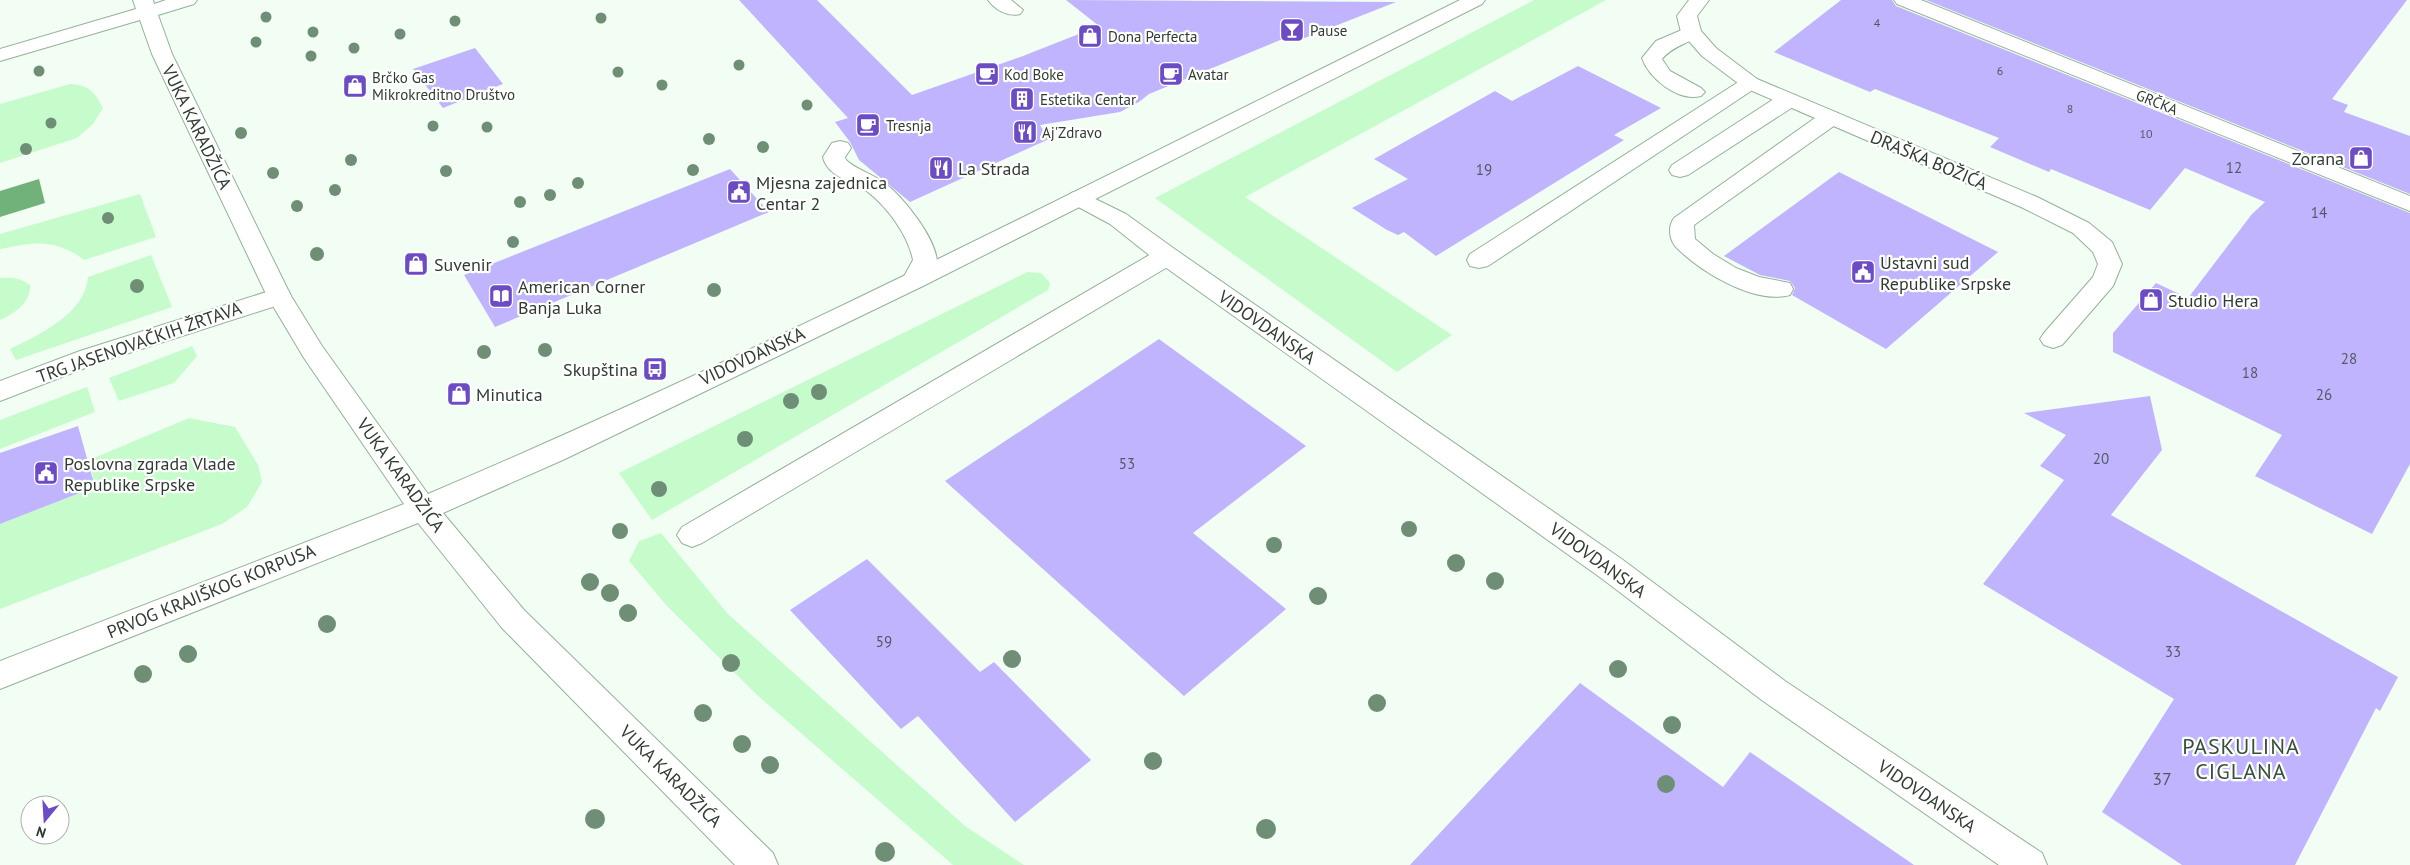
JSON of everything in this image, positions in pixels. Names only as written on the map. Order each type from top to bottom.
[{"type":"main road","points":[[0,55],[145,6],[187,0]]},
{"type":"main road","name":"VIDOVDANSKA","points":[[422,509],[555,452],[914,280],[1475,0]]},
{"type":"main road","points":[[1694,92],[1662,76],[1654,67],[1652,58],[1663,45],[1691,32],[1687,16],[1699,0]]},
{"type":"main road","name":"GRČKA","points":[[1904,0],[2410,204]]},
{"type":"main road","name":"VUKA KARADŽIĆA","points":[[145,6],[162,54],[279,296],[313,352],[422,509],[513,618],[760,865]]},
{"type":"main road","name":"DRAŠKA BOŽIĆA","points":[[1691,32],[1723,64],[1750,83],[2029,202],[2081,228],[2104,248],[2110,264],[2104,280],[2054,339]]},
{"type":"main road","points":[[1479,260],[1750,83]]},
{"type":"main road","points":[[1680,170],[1788,100]]},
{"type":"main road","points":[[1781,289],[1744,282],[1701,260],[1682,241],[1682,223],[1713,198],[1782,153],[1830,118]]},
{"type":"main road","points":[[840,148],[834,158],[835,162],[877,188],[897,207],[910,228],[925,259],[924,265],[914,280]]},
{"type":"main road","name":"VIDOVDANSKA","points":[[1079,198],[1118,219],[1166,256],[1612,569],[1774,691],[2029,865]]},
{"type":"main road","points":[[692,535],[1166,256]]},
{"type":"main road","name":"TRG JASENOVAČKIH ŽRTAVA","points":[[0,391],[89,357],[279,296]]},
{"type":"main road","name":"PRVOG KRAJIŠKOG KORPUSA","points":[[0,675],[422,509]]},
{"type":"shaded area","points":[[1534,0],[1606,0],[1245,197],[1452,335],[1397,372],[1155,198]]},
{"type":"shaded area","points":[[70,84],[91,90],[100,102],[103,108],[93,124],[77,138],[0,163],[0,104]]},
{"type":"shaded area","points":[[39,179],[45,203],[0,217],[0,191]]},
{"type":"shaded area","points":[[140,194],[156,237],[84,260],[54,245],[34,244],[0,249],[0,234]]},
{"type":"shaded area","points":[[151,255],[172,307],[16,360],[10,349],[47,330],[70,312],[85,290],[88,277]]},
{"type":"shaded area","points":[[1027,272],[1041,273],[1050,283],[1048,290],[652,520],[619,473]]},
{"type":"shaded area","points":[[0,278],[16,278],[23,281],[30,285],[30,291],[21,307],[0,320]]},
{"type":"shaded area","points":[[192,346],[197,356],[174,383],[119,401],[109,378]]},
{"type":"shaded area","points":[[87,387],[95,412],[0,449],[0,420]]},
{"type":"shaded area","points":[[189,418],[235,427],[258,465],[262,482],[247,507],[222,524],[0,609],[0,524],[95,487],[89,460]]},
{"type":"shaded area","points":[[661,533],[728,614],[965,826],[1024,865],[953,865],[757,695],[667,606],[629,561],[639,541]]},
{"type":"building","name":"Estetika Centar","points":[[739,0],[817,0],[912,95],[1023,56],[1099,26],[1066,0],[1396,2],[1297,41],[1290,36],[1149,94],[1139,102],[1120,112],[1040,125],[1049,139],[910,202],[859,160],[850,142],[835,122],[848,118]]},
{"type":"building","points":[[1841,0],[1892,0],[1896,6],[2410,213],[2410,464],[2372,534],[2255,476],[2282,435],[2113,352],[2113,333],[2156,283],[2188,298],[2252,214],[2265,202],[2185,168],[2150,210],[2051,169],[2049,172],[1990,147],[1999,138],[1875,89],[1870,92],[1774,52]]},
{"type":"building","points":[[1926,0],[2407,0],[2332,99],[2348,105],[2344,112],[2410,136],[2410,194]]},
{"type":"building","points":[[475,48],[503,84],[443,108],[413,69]]},
{"type":"building","points":[[1578,66],[1661,108],[1614,135],[1624,140],[1436,256],[1404,232],[1398,235],[1387,230],[1352,208],[1408,179],[1374,159],[1495,91],[1512,101]]},
{"type":"building","points":[[730,169],[769,212],[495,327],[464,275]]},
{"type":"building","name":"Ustavni sud Republike Srpske","points":[[1839,172],[1998,252],[1886,349],[1792,295],[1795,288],[1790,281],[1760,275],[1724,256]]},
{"type":"building","points":[[1159,339],[1306,446],[1193,533],[1286,609],[1184,696],[945,481]]},
{"type":"building","points":[[2150,396],[2162,450],[2111,515],[2398,677],[2380,711],[2376,708],[2295,865],[2182,865],[2102,812],[2174,699],[1983,584],[2064,480],[2040,466],[2066,435],[2024,413]]},
{"type":"building","name":"Poslovna zgrada Vlade Republike Srpske","points":[[78,426],[95,487],[0,524],[0,453]]},
{"type":"building","points":[[867,559],[980,672],[994,662],[1091,760],[1015,822],[918,716],[901,729],[790,610]]},
{"type":"building","points":[[1580,683],[1723,787],[1750,752],[1914,865],[1410,865]]},
{"type":"place","name":"Pause","points":[[1292,30]]},
{"type":"place","name":"Dona Perfecta","points":[[1090,36]]},
{"type":"place","name":"Kod Boke","points":[[987,74]]},
{"type":"place","name":"Avatar","points":[[1171,74]]},
{"type":"place","name":"Brčko Gas Mikrokreditno Društvo","points":[[355,86]]},
{"type":"place","name":"Estetika Centar","points":[[1022,99]]},
{"type":"place","name":"Tresnja","points":[[868,125]]},
{"type":"place","name":"Aj'Zdravo","points":[[1025,132]]},
{"type":"place","name":"Zorana","points":[[2361,158]]},
{"type":"place","name":"La Strada","points":[[941,168]]},
{"type":"place","name":"Mjesna zajednica Centar 2","points":[[739,192]]},
{"type":"place","name":"Suvenir","points":[[416,264]]},
{"type":"place","name":"Ustavni sud Republike Srpske","points":[[1863,272]]},
{"type":"place","name":"American Corner Banja Luka","points":[[501,296]]},
{"type":"place","name":"Studio Hera","points":[[2151,300]]},
{"type":"place","name":"Skupština","points":[[655,369]]},
{"type":"place","name":"Minutica","points":[[459,394]]},
{"type":"place","name":"Poslovna zgrada Vlade Republike Srpske","points":[[46,473]]},
{"type":"district","name":"PASKULINA CIGLANA","points":[[2241,758]]}]
